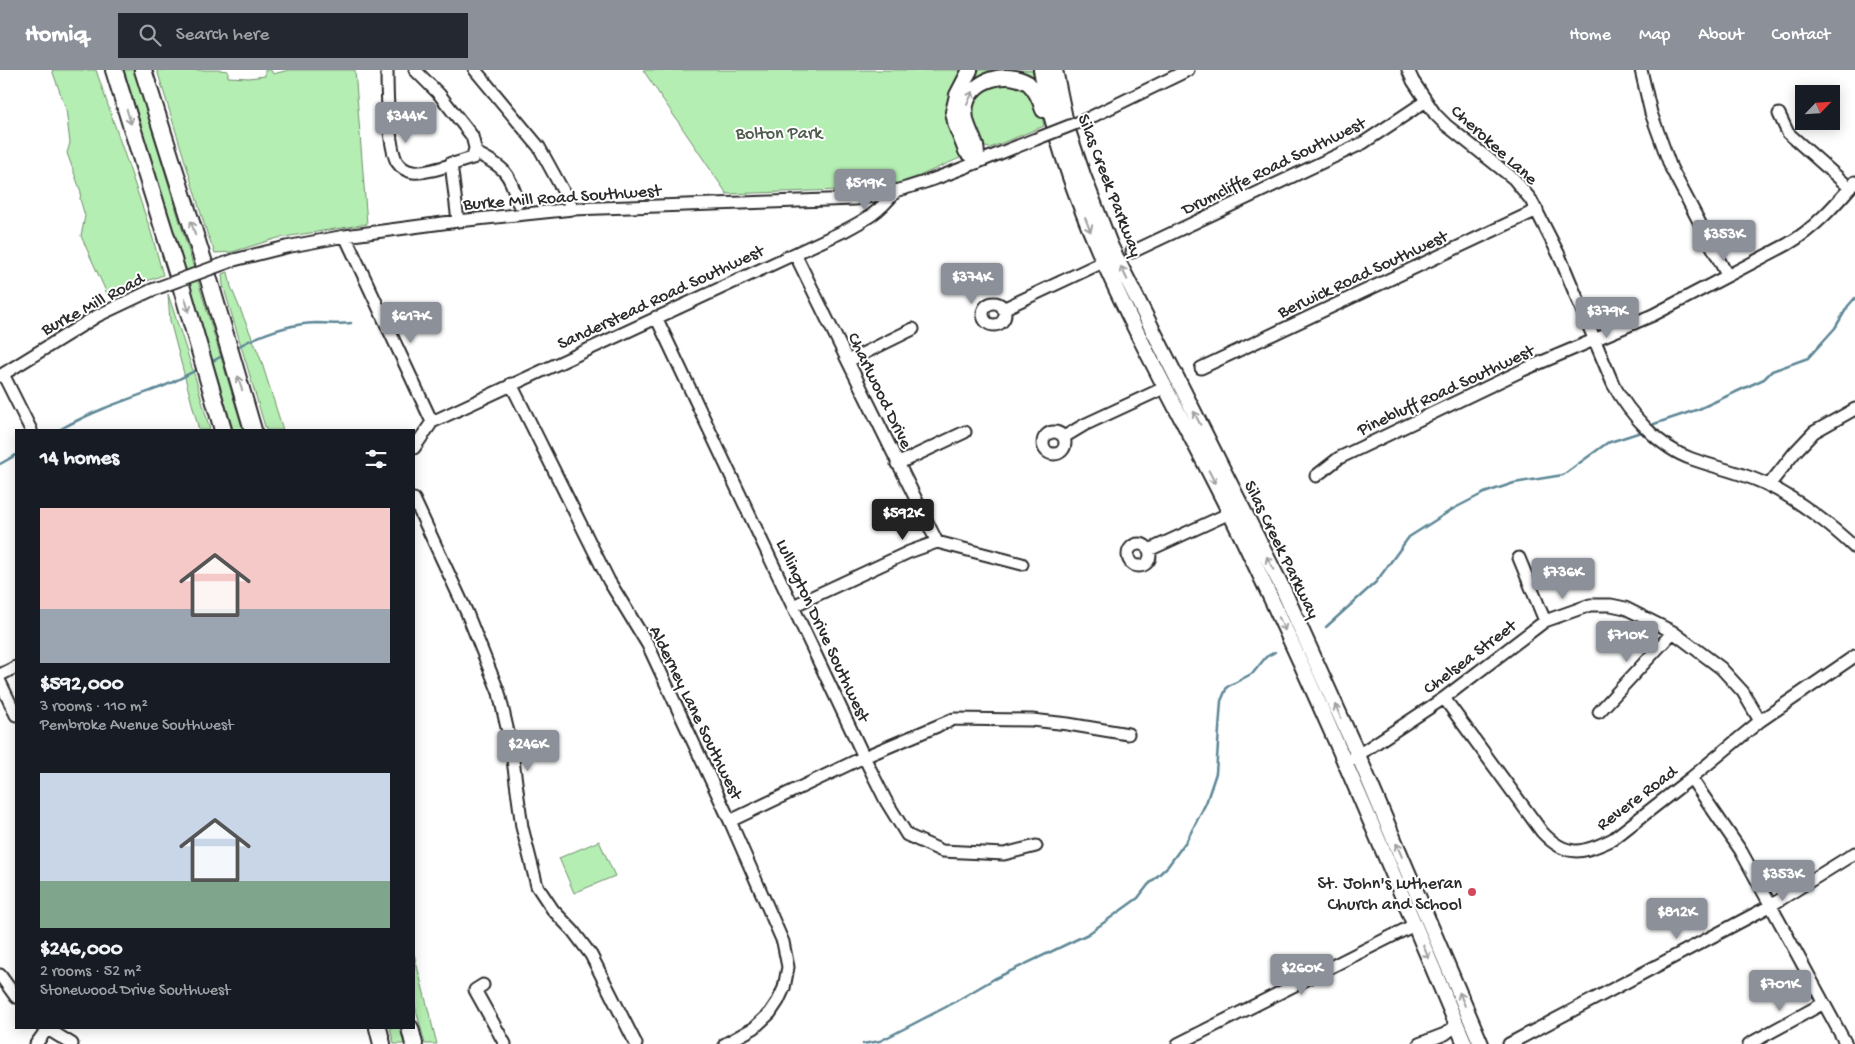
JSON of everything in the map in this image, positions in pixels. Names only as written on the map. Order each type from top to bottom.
[{"type":"highway","points":[[114,70],[180,282],[223,429]]},
{"type":"highway","points":[[143,70],[254,429]]},
{"type":"highway","points":[[378,1029],[382,1044]]},
{"type":"highway","points":[[410,1029],[414,1044]]},
{"type":"main road","points":[[970,70],[957,94],[953,112],[956,126],[966,151],[977,161]]},
{"type":"main road","name":"Silas Creek Parkway","points":[[1042,70],[1051,117],[1070,180],[1103,262],[1230,513],[1344,763],[1465,1044]]},
{"type":"main road","name":"Silas Creek Parkway","points":[[1055,70],[1069,134],[1083,176],[1112,247],[1282,586],[1358,755],[1481,1044]]},
{"type":"main road","points":[[977,161],[976,147],[966,121],[966,108],[971,94],[979,84],[991,78],[1017,77],[1036,92],[1054,152],[1070,180]]},
{"type":"street","points":[[387,70],[391,135],[396,160],[402,169],[413,172],[427,171],[472,158],[474,152],[472,136],[439,94],[415,70]]},
{"type":"street","points":[[475,70],[539,147],[573,209]]},
{"type":"street","name":"Burke Mill Road Southwest","points":[[234,260],[286,247],[345,236],[458,221],[573,209],[855,199],[895,192],[938,178],[1086,119],[1188,70]]},
{"type":"street","name":"Cherokee Lane","points":[[1408,70],[1426,101],[1446,125],[1514,179],[1524,190],[1537,210],[1559,255],[1593,339],[1622,400],[1641,422],[1664,443],[1690,458],[1769,485],[1806,509],[1855,548]]},
{"type":"street","points":[[1641,70],[1651,114],[1671,168],[1727,276]]},
{"type":"street","name":"Drumcliffe Road Southwest","points":[[1132,252],[1363,143],[1426,101]]},
{"type":"street","points":[[1779,114],[1788,133],[1852,185]]},
{"type":"street","points":[[474,152],[504,170],[511,181],[518,203]]},
{"type":"street","points":[[452,163],[458,221]]},
{"type":"street","name":"Pinebluff Road Southwest","points":[[1316,476],[1339,458],[1523,370],[1652,315],[1801,237],[1852,185]]},
{"type":"street","name":"Sanderstead Road Southwest","points":[[432,422],[839,233],[863,221],[883,207],[895,192]]},
{"type":"street","name":"Berwick Road Southwest","points":[[1201,368],[1537,210]]},
{"type":"street","points":[[345,236],[432,422],[415,447]]},
{"type":"street","name":"Charlwood Drive","points":[[795,254],[936,542]]},
{"type":"street","name":"Burke Mill Road","points":[[2,375],[97,316],[152,290],[234,260]]},
{"type":"street","points":[[1003,309],[1103,262]]},
{"type":"street","name":"Lullington Drive Southwest","points":[[656,317],[864,758],[907,835],[942,851],[1004,854],[1036,846]]},
{"type":"street","points":[[848,361],[913,329]]},
{"type":"street","points":[[2,375],[30,429]]},
{"type":"street","name":"Alderney Lane Southwest","points":[[511,384],[609,581],[648,644],[730,821],[783,942],[788,967],[784,988],[770,1013],[754,1028],[725,1044]]},
{"type":"street","points":[[1064,437],[1084,425],[1166,387]]},
{"type":"street","points":[[1769,485],[1795,452],[1814,432],[1855,409]]},
{"type":"street","points":[[897,464],[964,432]]},
{"type":"street","points":[[415,501],[467,613],[499,693],[511,745],[522,827],[537,886],[553,910],[573,931],[591,955],[636,1044]]},
{"type":"street","points":[[1149,550],[1230,513]]},
{"type":"street","points":[[793,606],[909,552],[936,542],[1022,564]]},
{"type":"street","points":[[1519,558],[1546,621]]},
{"type":"street","name":"Chelsea Street","points":[[1344,763],[1444,698],[1546,621],[1590,605],[1611,605],[1639,614],[1673,632],[1721,668],[1743,692],[1760,721]]},
{"type":"street","points":[[1599,712],[1673,632]]},
{"type":"street","name":"Revere Road","points":[[1444,698],[1549,840],[1572,851],[1586,850],[1612,839],[1691,778],[1760,721],[1855,656]]},
{"type":"street","points":[[0,675],[15,668]]},
{"type":"street","points":[[0,682],[15,713]]},
{"type":"street","points":[[730,821],[864,758],[954,719],[1032,720],[1128,734]]},
{"type":"street","points":[[1691,778],[1741,851],[1846,1044]]},
{"type":"street","points":[[1509,1044],[1770,906],[1855,853]]},
{"type":"street","points":[[1181,1043],[1414,925]]},
{"type":"street","points":[[0,975],[15,996]]},
{"type":"street","points":[[483,985],[475,990],[505,1044]]},
{"type":"street","points":[[1749,1044],[1824,1003]]},
{"type":"street","points":[[1419,1044],[1445,1034],[1457,1025]]},
{"type":"street","points":[[36,1044],[46,1029]]},
{"type":"street","points":[[49,1029],[72,1044]]},
{"type":"green space","points":[[52,70],[96,70],[151,232],[163,275],[108,296],[81,236],[85,216],[80,199],[81,192],[67,153],[70,143],[66,109]]},
{"type":"green space","points":[[124,70],[134,70],[243,429],[233,429]]},
{"type":"green space","points":[[157,70],[220,70],[228,71],[228,77],[249,78],[265,76],[265,70],[271,70],[273,74],[289,70],[355,70],[367,224],[278,238],[232,252],[215,253],[207,233]]},
{"type":"green space","name":"Bolton Park","points":[[643,70],[964,70],[960,158],[893,185],[868,189],[727,194]]},
{"type":"green space","points":[[975,70],[1035,70],[1041,95],[1025,78],[962,91]]},
{"type":"green space","points":[[996,81],[1025,86],[1040,108],[1044,126],[990,148],[981,146],[970,124],[973,99]]},
{"type":"green space","points":[[228,272],[231,287],[260,357],[283,429],[266,429],[223,285],[222,274]]},
{"type":"green space","points":[[168,294],[210,429],[199,429],[170,321]]},
{"type":"green space","points":[[599,841],[615,876],[574,893],[559,858]]},
{"type":"green space","points":[[415,958],[437,1044],[425,1044],[415,1006]]},
{"type":"green space","points":[[390,1029],[400,1029],[404,1044],[394,1044]]},
{"type":"waterway","points":[[1654,424],[1699,409],[1764,379],[1772,371],[1808,358],[1835,328],[1855,298]]},
{"type":"waterway","points":[[235,348],[264,335],[295,325],[351,323]]},
{"type":"waterway","points":[[209,363],[224,355]]},
{"type":"waterway","points":[[61,429],[96,412],[169,384],[198,369]]},
{"type":"waterway","points":[[1326,627],[1376,582],[1409,537],[1453,509],[1484,493],[1514,483],[1563,475],[1607,443],[1641,432]]},
{"type":"waterway","points":[[0,464],[15,456]]},
{"type":"waterway","points":[[863,1044],[880,1041],[946,1007],[994,979],[1088,934],[1138,898],[1148,885],[1168,866],[1187,840],[1206,803],[1216,773],[1221,701],[1227,687],[1253,673],[1266,657],[1275,652]]},
{"type":"place","name":"St. John's Lutheran Church and School","points":[[1472,892]]}]
